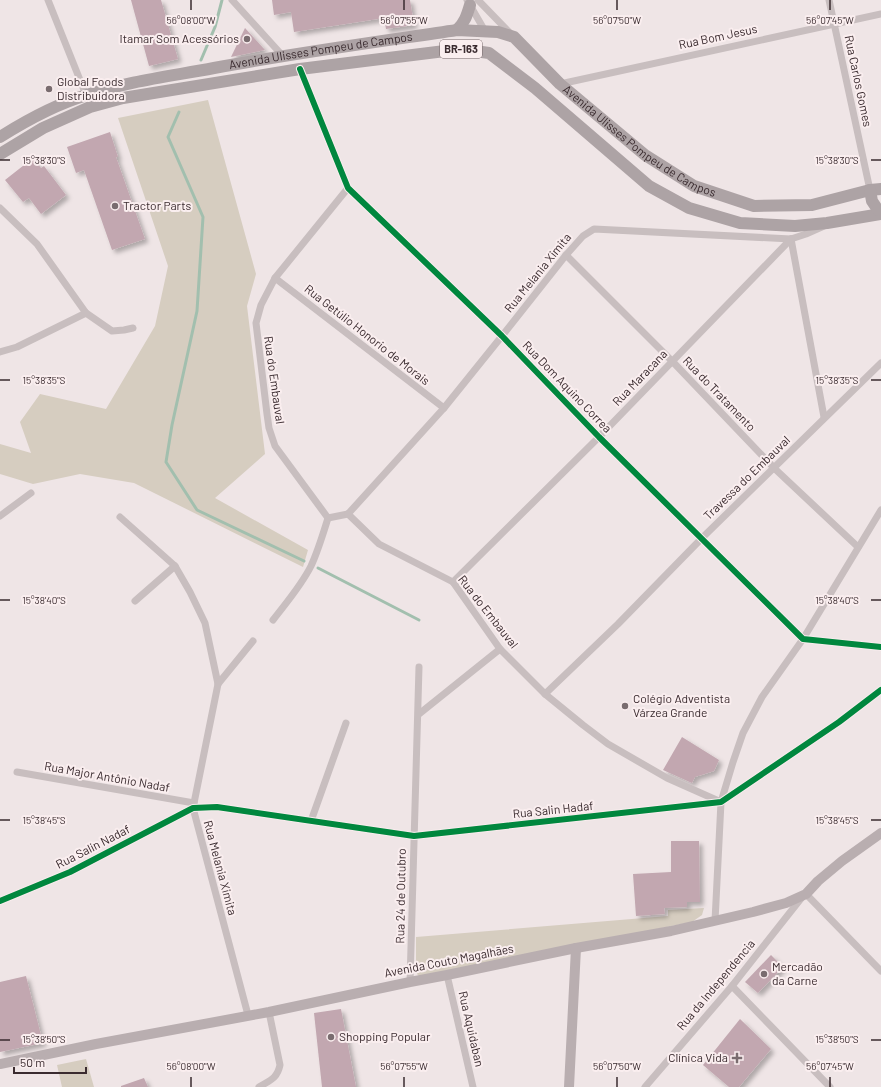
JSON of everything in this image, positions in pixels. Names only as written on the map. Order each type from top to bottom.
[{"type":"main road","points":[[457,30],[467,17],[471,2]]},
{"type":"main road","name":"Avenida Ulisses Pompeu de Campos","points":[[0,137],[21,123],[52,109],[86,95],[120,85],[282,55],[457,30],[485,31],[498,32],[514,37],[560,84],[645,155],[694,186],[754,206],[812,205],[876,189]]},
{"type":"main road","points":[[485,31],[484,46],[489,53]]},
{"type":"main road","name":"Avenida Ulisses Pompeu de Campos","points":[[0,154],[43,128],[90,107],[123,98],[300,70],[461,49],[489,53],[535,88],[649,186],[689,208],[740,223],[795,226],[827,223],[881,214]]},
{"type":"main road","points":[[535,88],[548,90],[560,84]]},
{"type":"main road","points":[[876,189],[872,201],[878,210],[881,210]]},
{"type":"main road","name":"Avenida Couto Magalhães","points":[[0,1064],[96,1044],[268,1012],[576,948],[671,932],[772,907],[804,895],[842,861],[881,833]]},
{"type":"main road","points":[[569,1087],[576,948]]},
{"type":"street","points":[[48,0],[86,95]]},
{"type":"street","points":[[232,0],[282,55]]},
{"type":"street","name":"Rua Carlos Gomes","points":[[829,0],[876,189]]},
{"type":"street","points":[[471,2],[485,31]]},
{"type":"street","points":[[471,2],[514,37]]},
{"type":"street","name":"Rua Bom Jesus","points":[[560,84],[834,23],[881,14]]},
{"type":"street","name":"Rua Dom Aquino Correa","points":[[300,70],[348,188],[502,336],[599,437],[803,639]]},
{"type":"street","name":"Rua do Embauval","points":[[328,518],[275,446],[269,428],[256,323],[261,305],[275,278],[348,188]]},
{"type":"street","points":[[0,208],[37,244],[86,313],[112,331],[133,328]]},
{"type":"street","name":"Rua Melania Ximita","points":[[348,514],[444,408],[566,255],[583,236],[594,229],[791,239],[819,229],[827,223]]},
{"type":"street","points":[[791,239],[824,417]]},
{"type":"street","name":"Rua Maracana","points":[[453,582],[599,437],[791,239]]},
{"type":"street","name":"Rua do Tratamento","points":[[566,255],[672,361],[774,468],[858,547]]},
{"type":"street","name":"Rua Getúlio Honorio de Morais","points":[[275,278],[444,408]]},
{"type":"street","points":[[0,352],[17,347],[86,313]]},
{"type":"street","name":"Travessa do Embauval","points":[[545,694],[618,624],[824,417],[881,363]]},
{"type":"street","points":[[0,516],[31,493]]},
{"type":"street","points":[[715,921],[721,802],[733,762],[744,733],[762,697],[803,639],[881,510]]},
{"type":"street","points":[[273,620],[300,584],[311,566],[328,518],[348,514]]},
{"type":"street","name":"Rua do Embauval","points":[[348,514],[379,544],[453,582],[500,649],[545,694],[608,744],[667,778],[721,802]]},
{"type":"street","points":[[120,518],[175,566],[205,623],[218,684]]},
{"type":"street","points":[[135,601],[175,566]]},
{"type":"street","points":[[803,639],[881,647]]},
{"type":"street","name":"Rua Melania Ximita","points":[[248,1015],[194,806],[218,684],[253,642]]},
{"type":"street","points":[[419,714],[500,649]]},
{"type":"street","name":"Rua 24 de Outubro","points":[[410,982],[419,714],[419,667]]},
{"type":"street","name":"Rua Salin Hadaf","points":[[194,806],[217,807],[414,836],[721,802],[839,722],[881,690]]},
{"type":"street","points":[[310,821],[346,723]]},
{"type":"street","name":"Rua Major Antônio Nadaf","points":[[17,772],[194,806]]},
{"type":"street","name":"Rua Salin Nadaf","points":[[0,901],[70,872],[194,806]]},
{"type":"street","points":[[804,895],[881,971]]},
{"type":"street","name":"Rua da Independencia","points":[[645,1087],[732,986],[804,895]]},
{"type":"street","name":"Rua Aquidaban","points":[[447,975],[472,1087]]},
{"type":"street","points":[[732,986],[830,1087]]},
{"type":"street","points":[[259,1087],[275,1078],[280,1065],[268,1012]]},
{"type":"shaded area","points":[[208,100],[256,274],[247,306],[265,454],[215,498],[308,550],[303,567],[134,483],[80,474],[33,484],[0,474],[0,444],[31,453],[20,422],[40,394],[106,409],[155,326],[168,266],[118,118]]},
{"type":"shaded area","points":[[704,908],[702,915],[692,922],[419,976],[416,971],[416,937],[668,916],[668,910]]},
{"type":"shaded area","points":[[86,1059],[94,1087],[62,1087],[57,1065]]},
{"type":"building","points":[[131,0],[161,0],[178,59],[149,66]]},
{"type":"building","points":[[272,0],[410,0],[414,25],[386,29],[384,18],[294,32],[291,12],[274,15]]},
{"type":"building","name":"Itamar Som Acessórios","points":[[245,28],[265,50],[231,57]]},
{"type":"building","name":"Tractor Parts","points":[[110,132],[118,157],[116,157],[145,239],[112,250],[84,170],[76,173],[67,147]]},
{"type":"building","points":[[33,158],[41,168],[44,166],[66,195],[41,214],[29,198],[23,202],[5,180]]},
{"type":"building","points":[[682,737],[719,760],[714,771],[695,777],[692,783],[663,770]]},
{"type":"building","points":[[671,841],[699,841],[700,902],[687,902],[687,907],[664,908],[665,914],[636,916],[633,874],[671,872]]},
{"type":"building","name":"Mercadão da Carne","points":[[771,955],[783,967],[758,993],[745,982]]},
{"type":"building","points":[[26,976],[43,1043],[0,1052],[0,982]]},
{"type":"building","name":"Shopping Popular","points":[[341,1009],[356,1087],[322,1087],[314,1013]]},
{"type":"building","name":"Clínica Vida","points":[[740,1019],[771,1049],[739,1087],[729,1087],[703,1065]]},
{"type":"building","points":[[144,1078],[148,1087],[121,1087],[121,1086]]},
{"type":"waterway","points":[[201,60],[215,27],[222,0]]},
{"type":"waterway","points":[[179,112],[168,137],[203,217],[197,311],[172,425],[166,462],[197,510],[304,561]]},
{"type":"waterway","points":[[318,568],[419,620]]},
{"type":"cycle path","points":[[300,69],[348,188],[502,336],[599,437],[803,639],[881,647]]},
{"type":"cycle path","points":[[0,901],[70,872],[193,808],[217,807],[414,836],[721,802],[839,722],[881,690]]},
{"type":"place","name":"Itamar Som Acessórios","points":[[247,39]]},
{"type":"place","name":"Global Foods Distribuidora","points":[[49,89]]},
{"type":"place","name":"Tractor Parts","points":[[115,206]]},
{"type":"place","name":"Colégio Adventista Várzea Grande","points":[[625,706]]},
{"type":"place","name":"Mercadão da Carne","points":[[764,974]]},
{"type":"place","name":"Shopping Popular","points":[[331,1037]]},
{"type":"place","name":"Clínica Vida","points":[[737,1058]]}]
